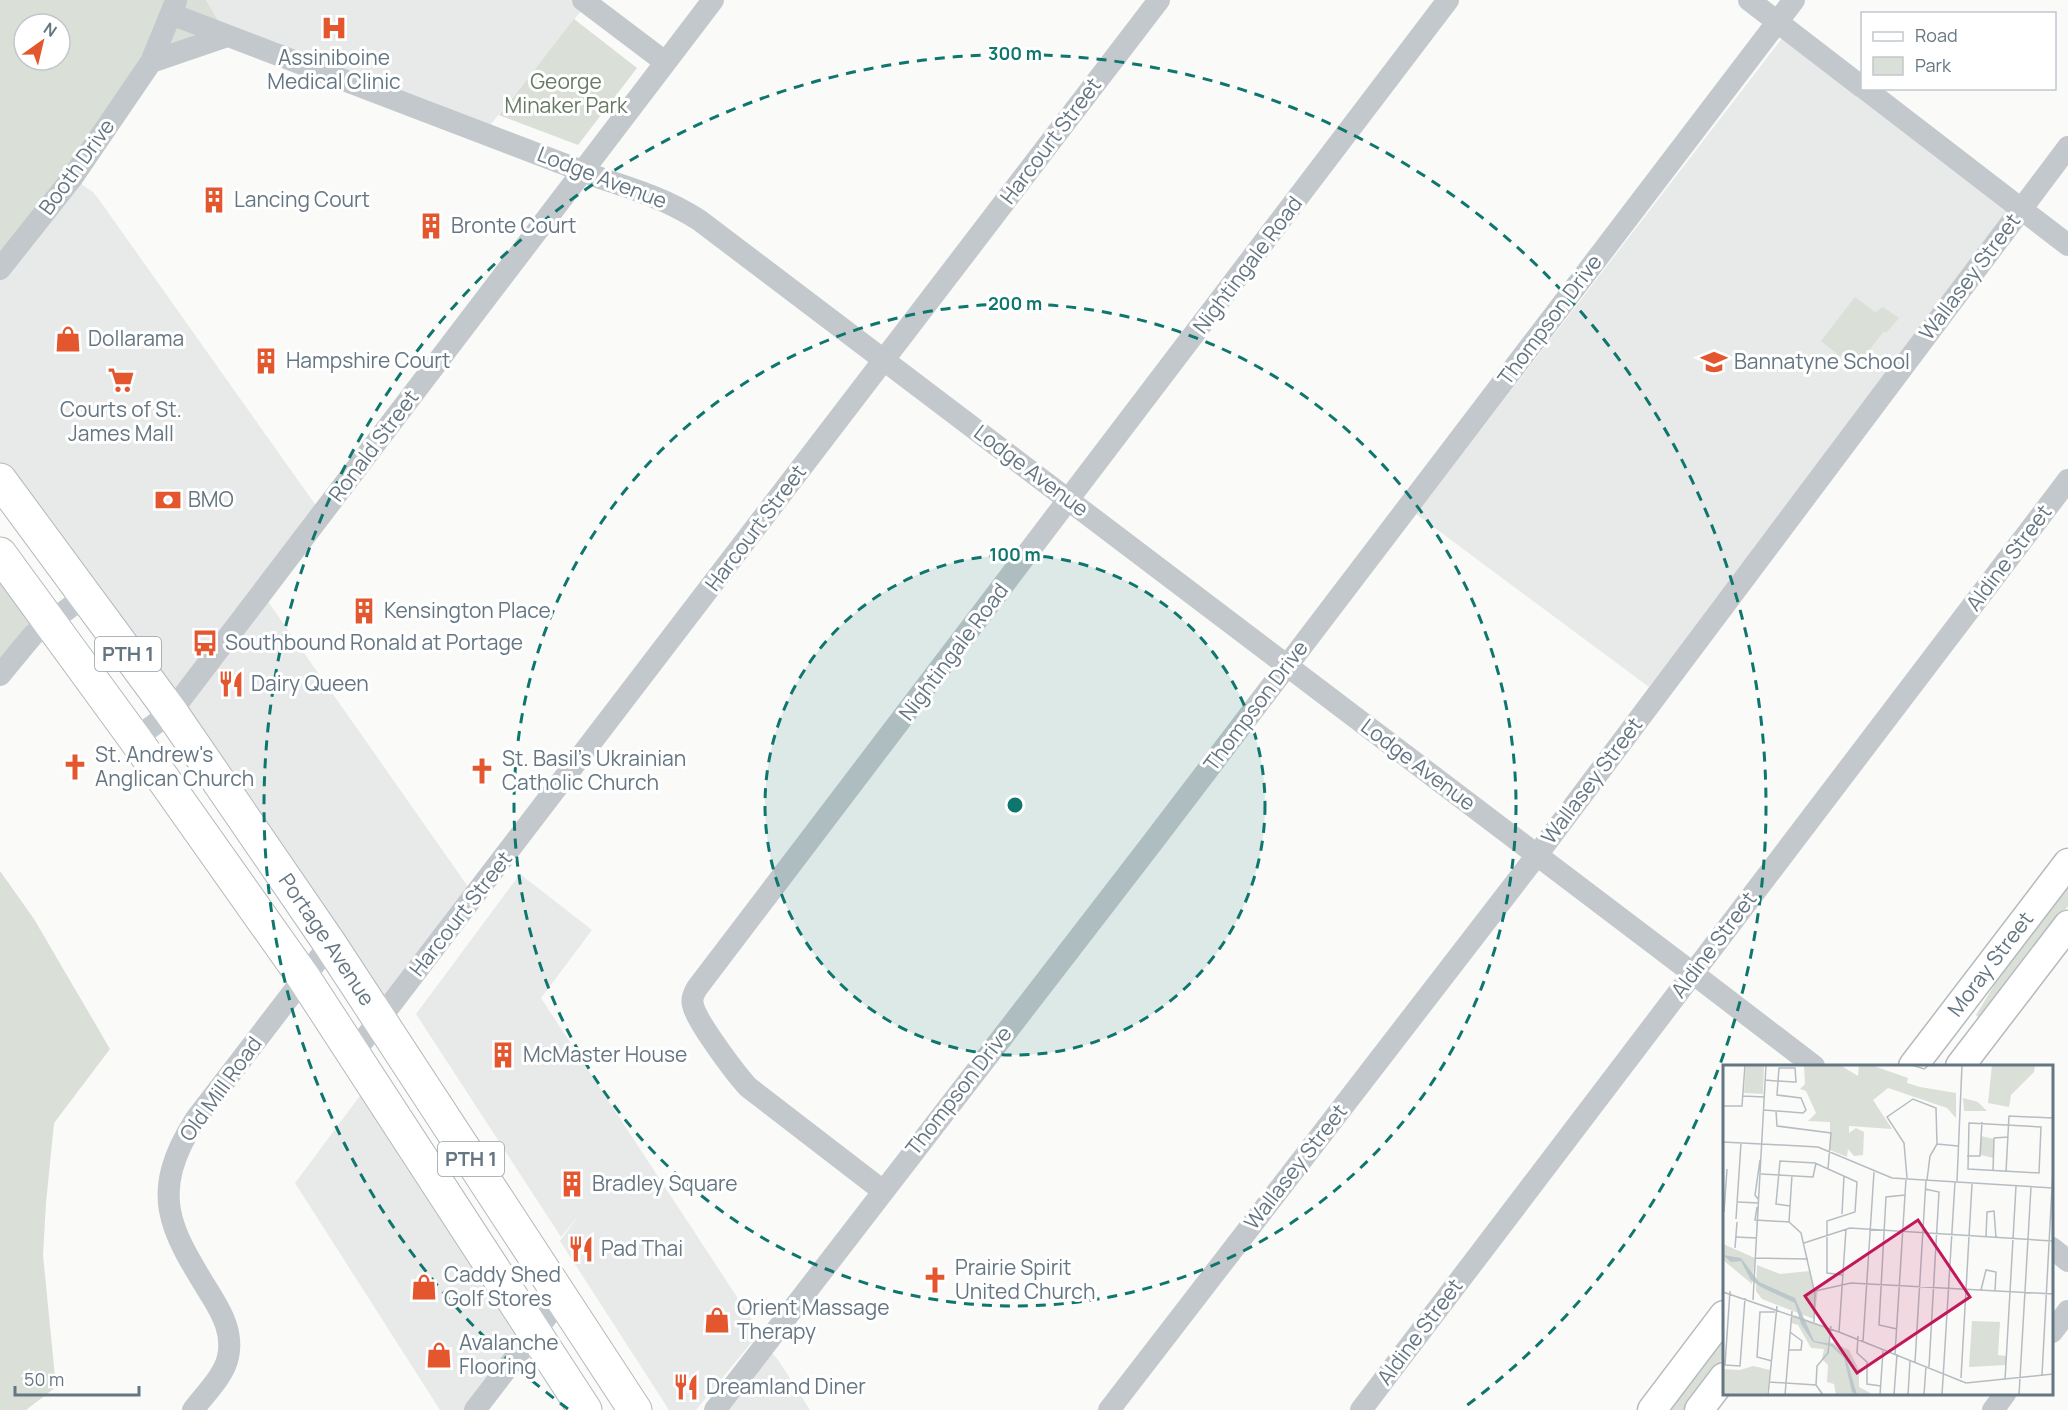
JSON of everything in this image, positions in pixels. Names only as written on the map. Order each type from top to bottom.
[{"type":"highway","name":"Portage Avenue","points":[[0,480],[171,712],[330,944],[635,1410]]},
{"type":"highway","name":"Portage Avenue","points":[[0,554],[135,739],[304,978],[585,1410]]},
{"type":"main road","name":"Moray Street","points":[[1914,1065],[2068,863]]},
{"type":"main road","name":"Moray Street","points":[[1961,1065],[2068,925]]},
{"type":"main road","points":[[1652,1410],[1723,1318]]},
{"type":"main road","points":[[1699,1410],[1723,1380]]},
{"type":"street","points":[[583,0],[665,62]]},
{"type":"street","name":"Ronald Street","points":[[135,739],[171,712],[713,0]]},
{"type":"street","name":"Harcourt Street","points":[[353,1054],[1159,0]]},
{"type":"street","name":"Nightingale Road","points":[[883,1191],[748,1087],[731,1067],[698,1017],[693,1007],[697,988],[1448,0]]},
{"type":"street","points":[[1749,0],[1861,86]]},
{"type":"street","name":"Thompson Drive","points":[[715,1410],[1287,666],[1794,0]]},
{"type":"street","name":"Lodge Avenue","points":[[174,7],[227,36],[583,171],[654,195],[676,206],[884,360],[1813,1065]]},
{"type":"street","name":"Booth Drive","points":[[0,269],[72,178],[152,62],[174,7]]},
{"type":"street","points":[[152,62],[227,36]]},
{"type":"street","points":[[1866,90],[2068,245]]},
{"type":"street","name":"Wallasey Street","points":[[1109,1410],[1537,855],[2068,147]]},
{"type":"street","name":"Aldine Street","points":[[1360,1410],[2068,480]]},
{"type":"street","points":[[0,675],[33,635],[85,596]]},
{"type":"street","name":"Old Mill Road","points":[[193,1410],[220,1375],[228,1359],[230,1346],[228,1330],[221,1312],[183,1250],[174,1228],[169,1205],[169,1185],[174,1160],[182,1140],[195,1120],[330,944]]},
{"type":"street","points":[[2053,1249],[2068,1261]]},
{"type":"street","points":[[475,1410],[561,1298]]},
{"type":"street","points":[[2053,1331],[2068,1311]]},
{"type":"street","points":[[1993,1410],[2004,1395]]},
{"type":"shaded area","points":[[206,0],[589,1],[484,133],[227,36]]},
{"type":"shaded area","name":"Bannatyne School","points":[[1783,37],[2011,209],[1649,687],[1416,514]]},
{"type":"shaded area","points":[[72,178],[93,192],[100,201],[322,514],[262,593],[474,897],[380,1020],[0,480],[0,269]]},
{"type":"shaded area","points":[[520,874],[592,930],[541,998],[760,1332],[696,1410],[669,1410],[560,1241],[579,1215],[561,1237],[416,1014]]},
{"type":"shaded area","points":[[371,1081],[534,1332],[475,1410],[440,1410],[295,1183]]},
{"type":"shaded area","points":[[767,1347],[779,1361],[810,1410],[717,1410]]},
{"type":"green space","points":[[0,0],[206,0],[227,36],[151,62],[0,269]]},
{"type":"green space","name":"George Minaker Park","points":[[574,19],[637,68],[578,145],[499,115]]},
{"type":"green space","points":[[1855,297],[1875,312],[1883,307],[1899,318],[1886,333],[1884,331],[1855,368],[1821,341]]},
{"type":"green space","points":[[0,554],[50,623],[0,675]]},
{"type":"green space","points":[[0,871],[34,919],[110,1049],[54,1123],[43,1255],[56,1387],[26,1410],[0,1410]]},
{"type":"green space","points":[[2068,883],[2068,906],[1981,1020],[1976,1015],[2012,956]]},
{"type":"green space","points":[[1723,1335],[1723,1358],[1684,1410],[1667,1410]]},
{"type":"place","name":"Assiniboine Medical Clinic","points":[[334,28]]},
{"type":"place","name":"Lancing Court","points":[[214,200]]},
{"type":"place","name":"Bronte Court","points":[[431,226]]},
{"type":"place","name":"Dollarama","points":[[68,339]]},
{"type":"place","name":"Hampshire Court","points":[[266,361]]},
{"type":"place","name":"Bannatyne School","points":[[1714,362]]},
{"type":"place","name":"Courts of St. James Mall","points":[[121,380]]},
{"type":"place","name":"BMO","points":[[168,500]]},
{"type":"place","name":"Kensington Place","points":[[364,611]]},
{"type":"place","name":"Southbound Ronald at Portage","points":[[205,643]]},
{"type":"place","name":"Dairy Queen","points":[[231,684]]},
{"type":"place","name":"St. Andrew's Anglican Church","points":[[75,767]]},
{"type":"place","name":"St. Basil's Ukrainian Catholic Church","points":[[482,771]]},
{"type":"place","name":"McMaster House","points":[[503,1055]]},
{"type":"place","name":"Bradley Square","points":[[572,1184]]},
{"type":"place","name":"Pad Thai","points":[[581,1249]]},
{"type":"place","name":"Prairie Spirit United Church","points":[[935,1280]]},
{"type":"place","name":"Caddy Shed Golf Stores","points":[[424,1287]]},
{"type":"place","name":"Orient Massage Therapy","points":[[717,1320]]},
{"type":"place","name":"Avalanche Flooring","points":[[439,1355]]},
{"type":"place","name":"Dreamland Diner","points":[[686,1387]]}]
